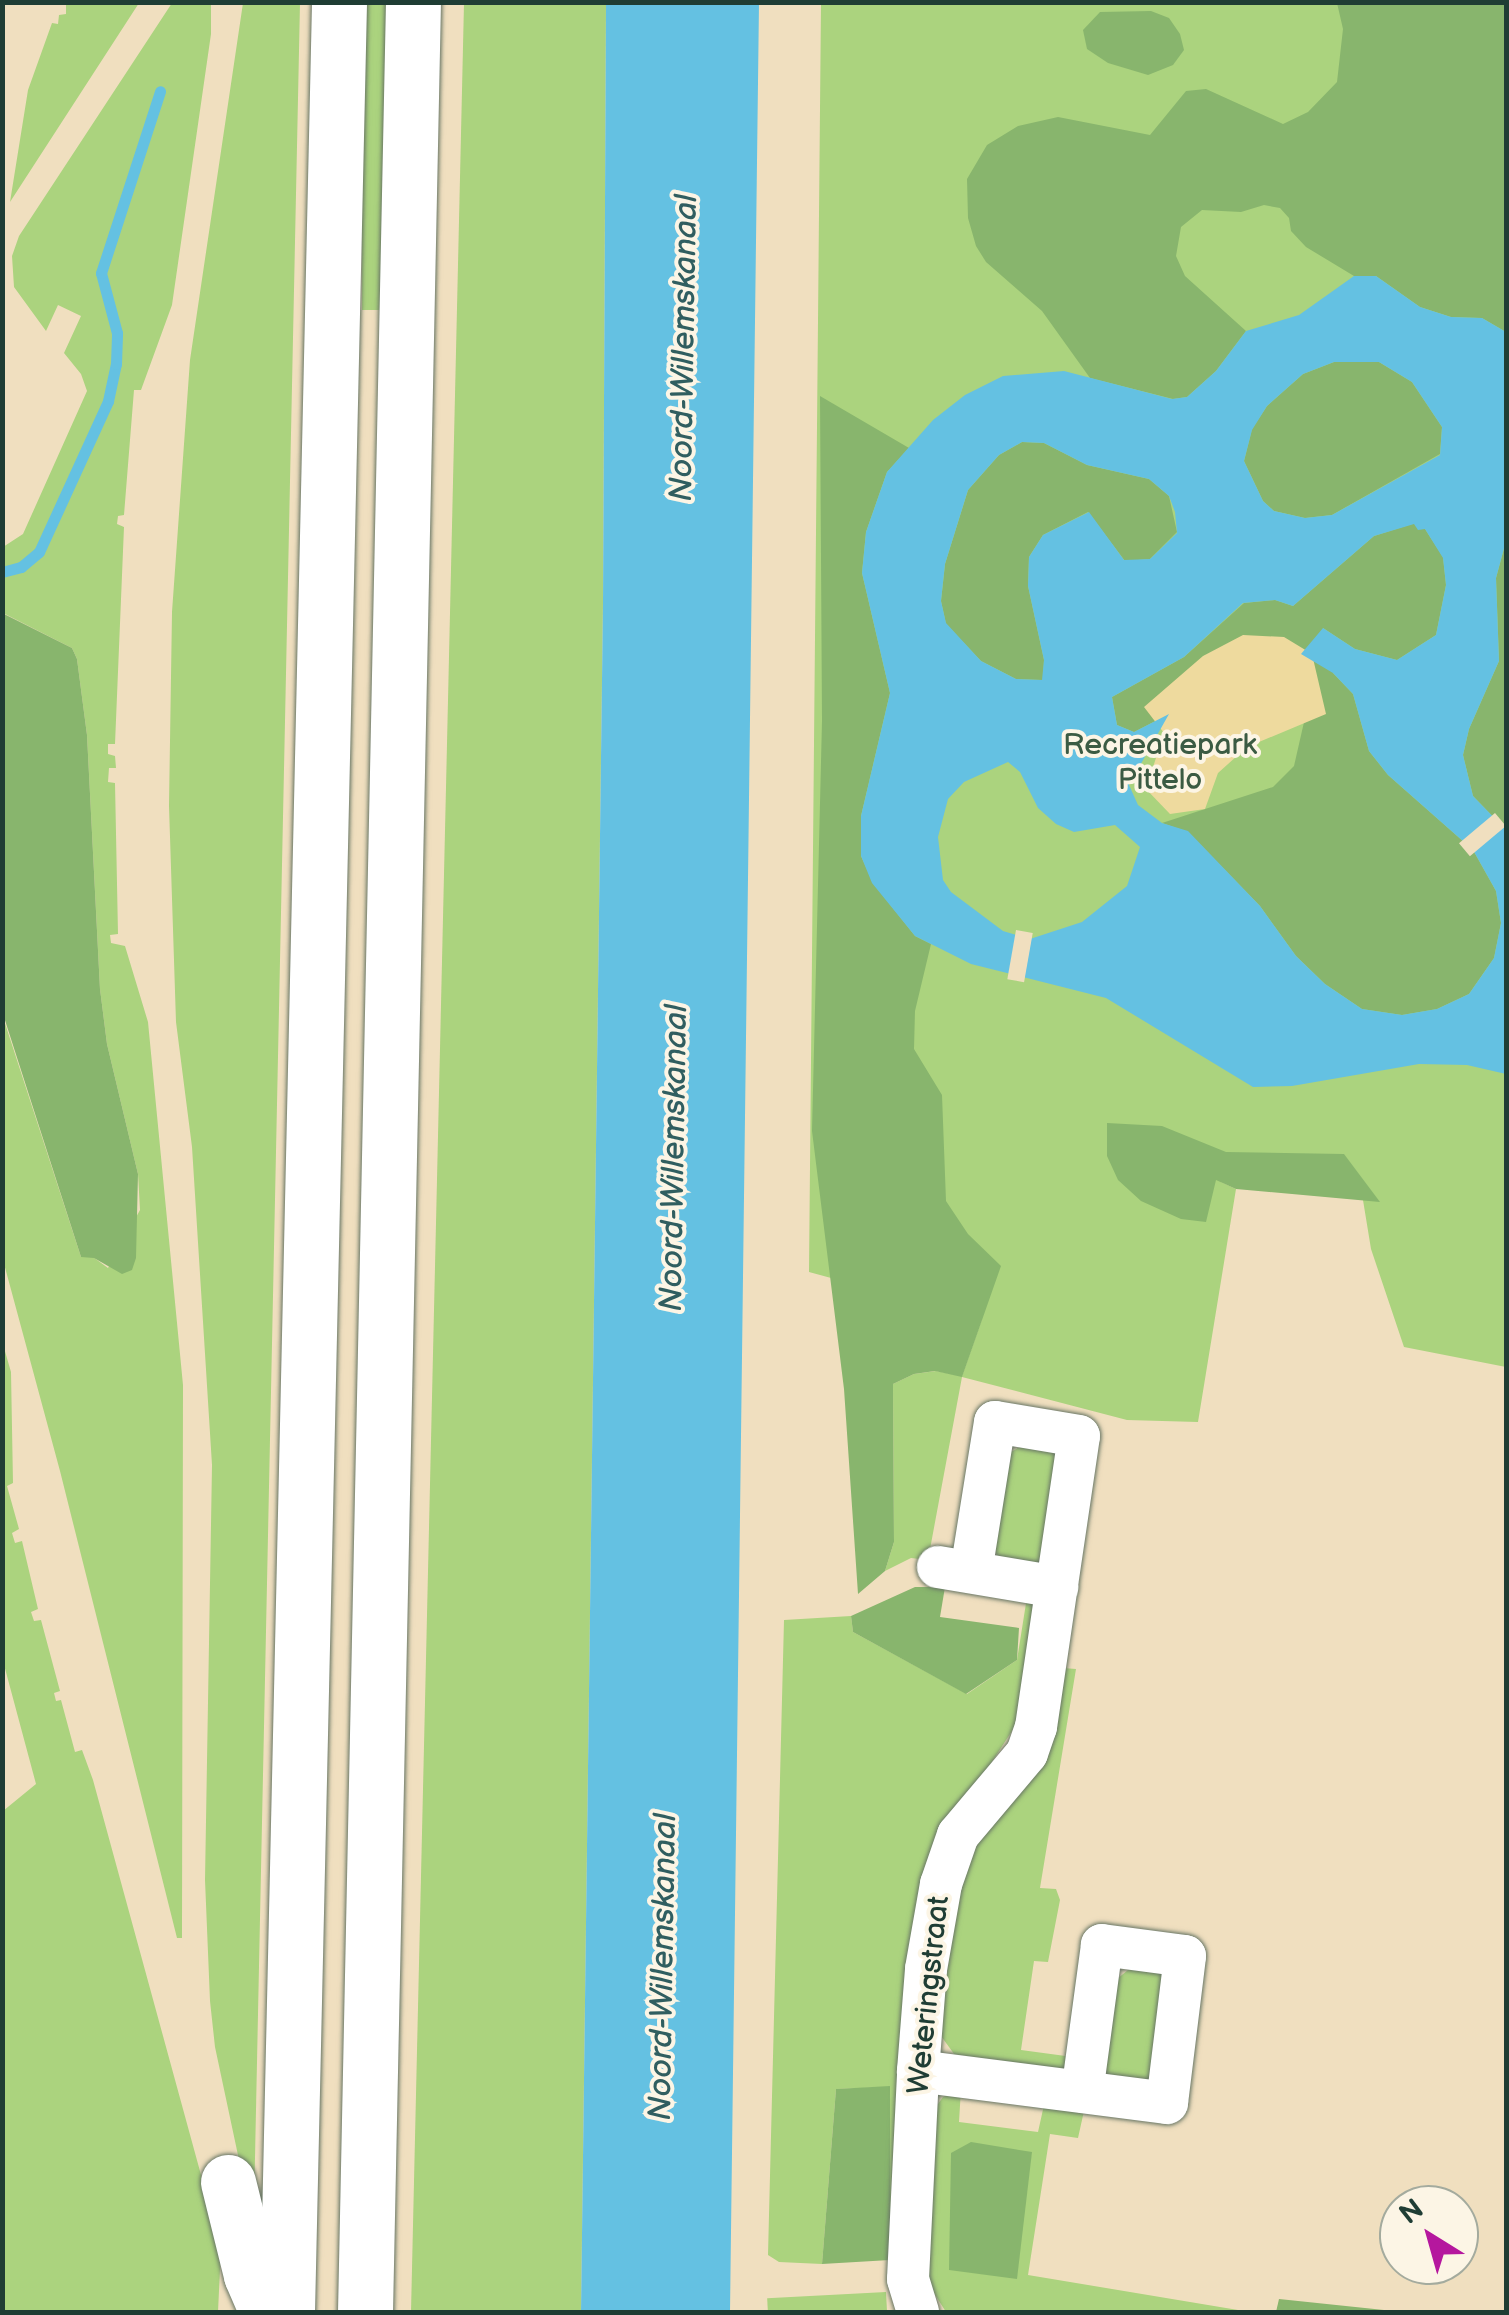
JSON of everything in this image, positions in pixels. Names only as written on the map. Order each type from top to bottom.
[{"type":"highway","points":[[287,2312],[339,2]]},
{"type":"highway","points":[[365,2312],[413,2]]},
{"type":"highway","points":[[228,2182],[251,2275],[267,2312]]},
{"type":"street","name":"Weteringstraat","points":[[918,2312],[908,2280],[926,1969],[946,1864],[958,1835],[1027,1753],[1036,1726],[1080,1436],[995,1422],[955,1570],[1057,1587]]},
{"type":"street","points":[[918,2071],[1082,2092]]},
{"type":"green space","points":[[60,3],[139,3],[10,202],[28,90],[52,23],[58,24],[59,15],[66,14],[66,5]]},
{"type":"green space","points":[[172,3],[211,3],[211,34],[172,305],[141,390],[134,390],[124,515],[118,516],[117,524],[124,527],[115,744],[108,744],[108,754],[115,756],[116,768],[109,768],[108,782],[115,783],[118,934],[110,935],[111,943],[125,946],[148,1022],[183,1385],[182,1938],[177,1938],[3,1260],[2,1014],[81,1257],[93,1257],[108,1268],[140,1210],[138,1174],[107,1044],[100,989],[87,735],[77,659],[72,648],[3,613],[3,547],[23,534],[87,391],[81,374],[64,353],[81,316],[58,305],[46,331],[14,287],[12,256],[19,236]]},
{"type":"green space","points":[[243,3],[300,3],[254,2206],[249,2207],[215,2047],[210,2001],[205,1880],[212,1465],[192,1147],[176,1022],[169,806],[172,612],[190,360]]},
{"type":"green space","points":[[362,3],[386,3],[386,310],[362,310]]},
{"type":"green space","points":[[464,3],[606,3],[603,602],[581,2312],[411,2312]]},
{"type":"green space","name":"Recreatiepark Pittelo","points":[[821,3],[1506,3],[1506,1367],[1404,1347],[1371,1249],[1362,1194],[1221,1182],[1236,1189],[1198,1422],[1127,1420],[962,1377],[928,1560],[911,1558],[885,1571],[894,1542],[893,1384],[914,1374],[936,1371],[962,1376],[982,1319],[809,1272]]},
{"type":"green space","points":[[1337,3],[1506,3],[1506,332],[1482,318],[1451,317],[1420,307],[1376,276],[1354,276],[1306,247],[1291,231],[1289,218],[1280,208],[1264,205],[1241,212],[1202,210],[1181,227],[1176,256],[1185,276],[1246,331],[1216,371],[1187,397],[1173,399],[1090,378],[1042,311],[986,262],[976,246],[968,218],[967,179],[987,145],[1018,126],[1058,117],[1150,135],[1186,91],[1206,89],[1283,124],[1308,112],[1337,82],[1343,29]]},
{"type":"green space","points":[[1151,11],[1169,18],[1180,34],[1184,50],[1173,65],[1148,75],[1108,63],[1087,49],[1083,30],[1100,12]]},
{"type":"green space","points":[[1334,362],[1379,362],[1412,382],[1442,427],[1440,454],[1332,515],[1305,518],[1274,511],[1263,501],[1244,461],[1252,429],[1267,406],[1303,374]]},
{"type":"green space","points":[[820,396],[909,448],[887,472],[866,532],[862,573],[890,693],[861,816],[861,856],[873,883],[915,936],[931,944],[915,1011],[914,1049],[942,1095],[946,1201],[968,1234],[1001,1266],[962,1377],[935,1371],[914,1374],[893,1384],[894,1542],[885,1571],[858,1594],[844,1389],[812,1131],[822,721]]},
{"type":"green space","points":[[1022,442],[1044,443],[1087,465],[1149,479],[1169,496],[1177,532],[1150,559],[1125,561],[1088,512],[1043,535],[1029,557],[1028,586],[1044,660],[1043,680],[1016,679],[981,661],[946,624],[941,601],[945,564],[968,490],[999,455]]},
{"type":"green space","points":[[1415,523],[1425,529],[1443,557],[1446,585],[1436,635],[1397,660],[1355,649],[1323,628],[1333,673],[1353,694],[1369,751],[1388,775],[1473,850],[1496,891],[1501,923],[1494,958],[1469,994],[1437,1009],[1402,1015],[1362,1009],[1325,984],[1296,956],[1260,906],[1188,832],[1162,823],[1273,787],[1294,766],[1312,687],[1169,714],[1134,732],[1117,725],[1112,697],[1184,657],[1244,603],[1275,600],[1293,606],[1374,536]]},
{"type":"green space","points":[[1506,541],[1506,830],[1473,796],[1463,755],[1469,729],[1499,661],[1496,578]]},
{"type":"green space","points":[[2,613],[72,648],[77,659],[87,735],[100,989],[107,1044],[138,1174],[136,1258],[132,1270],[122,1274],[94,1258],[81,1257],[3,1014]]},
{"type":"green space","points":[[1107,1123],[1162,1126],[1226,1152],[1344,1154],[1380,1202],[1236,1189],[1216,1180],[1206,1222],[1181,1219],[1141,1201],[1118,1180],[1107,1156]]},
{"type":"green space","points":[[2,1341],[11,1372],[13,1483],[7,1486],[19,1529],[12,1533],[15,1543],[22,1541],[38,1609],[31,1612],[34,1621],[41,1620],[60,1691],[54,1693],[56,1701],[61,1700],[75,1752],[82,1750],[93,1780],[221,2248],[218,2312],[3,2312],[3,1811],[36,1784],[3,1661]]},
{"type":"green space","points":[[1028,1442],[1065,1457],[1042,1563],[1001,1560],[993,1549],[1011,1452]]},
{"type":"green space","points":[[915,1587],[945,1587],[940,1617],[1019,1628],[1017,1660],[966,1694],[853,1632],[851,1616]]},
{"type":"green space","points":[[1027,1597],[1035,1601],[1023,1714],[941,1840],[890,2260],[890,2087],[836,2089],[822,2264],[779,2262],[768,2255],[784,1620],[851,1616],[853,1632],[967,1694],[1017,1660]]},
{"type":"green space","points":[[1063,1668],[1076,1669],[1040,1888],[1056,1889],[1060,1900],[1048,1962],[1034,1961],[1021,2050],[1073,2057],[1062,2073],[957,2058],[941,2036],[940,2024],[961,1872]]},
{"type":"green space","points":[[1133,1966],[1170,1977],[1155,2076],[1147,2085],[1109,2078],[1103,2066],[1112,1983]]},
{"type":"green space","points":[[890,2086],[890,2260],[822,2264],[836,2089]]},
{"type":"green space","points":[[961,2089],[959,2122],[1038,2132],[1044,2105],[1084,2111],[1078,2138],[1050,2134],[1028,2275],[1250,2312],[946,2312],[927,2282],[933,2111],[943,2097]]},
{"type":"green space","points":[[971,2142],[1032,2152],[1017,2279],[949,2270],[951,2153]]},
{"type":"green space","points":[[886,2292],[887,2312],[768,2312],[767,2298]]},
{"type":"green space","points":[[1279,2299],[1403,2312],[1276,2312]]},
{"type":"sand","points":[[1243,635],[1284,637],[1312,654],[1326,714],[1247,747],[1218,773],[1205,809],[1170,814],[1146,789],[1164,733],[1144,707],[1203,656]]},
{"type":"water","name":"Noord-Willemskanaal","points":[[606,3],[759,3],[730,2312],[581,2312],[603,602]]},
{"type":"water","points":[[1354,276],[1376,276],[1420,307],[1451,317],[1482,318],[1506,332],[1506,541],[1496,578],[1499,661],[1469,729],[1463,755],[1473,796],[1506,830],[1506,1074],[1467,1065],[1419,1064],[1292,1086],[1253,1087],[1106,998],[971,964],[915,936],[872,883],[861,856],[861,816],[890,693],[862,573],[866,532],[887,472],[933,420],[965,395],[1003,376],[1064,371],[1172,399],[1187,397],[1216,371],[1246,331],[1299,315]],"holes":[[[1334,362],[1379,362],[1412,382],[1442,427],[1440,455],[1332,515],[1305,518],[1274,511],[1263,501],[1244,461],[1252,430],[1267,406],[1303,374]],[[1022,442],[1044,443],[1087,465],[1149,479],[1169,496],[1175,512],[1177,533],[1150,559],[1124,560],[1089,512],[1043,535],[1029,557],[1028,586],[1044,660],[1042,680],[1016,679],[981,661],[946,623],[941,601],[945,564],[968,490],[999,455]],[[1414,524],[1418,530],[1425,529],[1443,558],[1446,585],[1436,635],[1397,660],[1355,649],[1323,628],[1301,654],[1333,673],[1353,694],[1369,751],[1388,775],[1473,850],[1496,891],[1501,923],[1494,958],[1469,994],[1437,1009],[1402,1015],[1362,1009],[1325,984],[1296,956],[1260,906],[1188,831],[1162,823],[1138,805],[1129,785],[1169,714],[1134,732],[1117,725],[1112,697],[1184,657],[1243,603],[1275,600],[1293,606],[1374,536]],[[1008,762],[1020,772],[1038,808],[1056,824],[1074,832],[1115,825],[1140,847],[1127,886],[1082,922],[1030,939],[1003,931],[951,892],[943,880],[938,837],[948,799],[964,782]]]},
{"type":"pier","points":[[1495,813],[1506,826],[1470,856],[1459,843]]},
{"type":"pier","points":[[1016,930],[1033,933],[1024,982],[1007,979]]},
{"type":"waterway","points":[[2,572],[21,567],[39,552],[108,401],[116,364],[117,333],[101,273],[160,91]]}]
